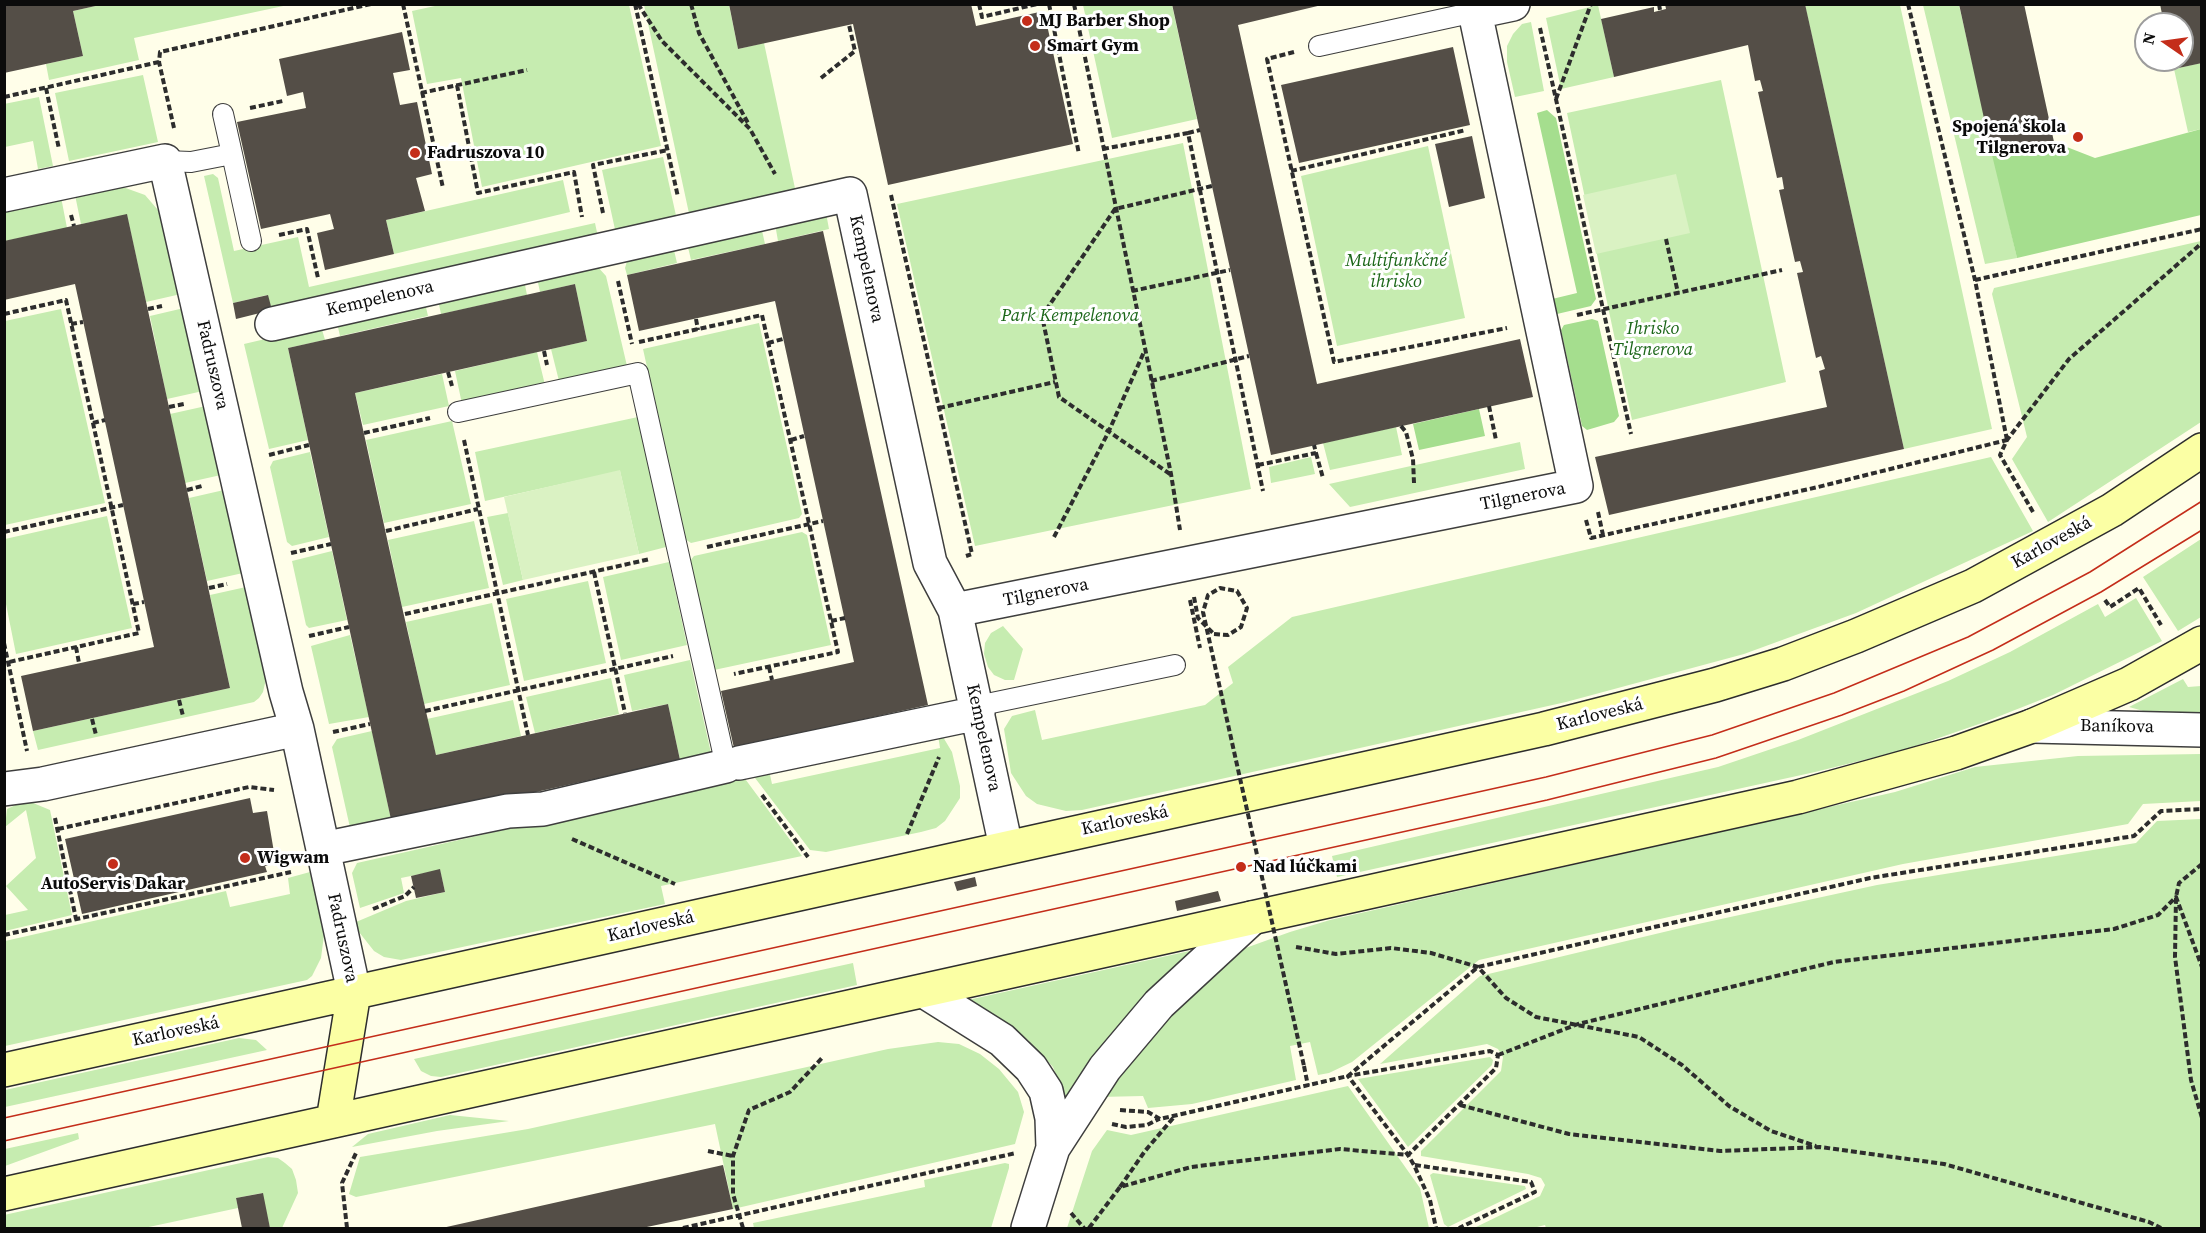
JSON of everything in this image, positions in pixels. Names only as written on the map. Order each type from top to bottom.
[{"type":"main road","name":"Karloveská","points":[[4,1070],[1544,729],[1648,704],[1783,664],[1906,616],[1973,586],[2112,510],[2202,450]]},
{"type":"main road","points":[[4,1194],[924,991],[1265,926],[1798,797],[1956,753],[2032,726],[2129,684],[2202,642]]},
{"type":"main road","points":[[333,1121],[354,992]]},
{"type":"street","points":[[1475,12],[1513,4]]},
{"type":"street","name":"Tilgnerova","points":[[956,610],[1576,486],[1475,12]]},
{"type":"street","points":[[4,195],[65,181],[170,149]]},
{"type":"street","name":"Fadruszova","points":[[170,149],[286,692],[310,732]]},
{"type":"street","name":"Kempelenova","points":[[272,324],[850,194],[930,563],[956,610],[1006,847]]},
{"type":"street","points":[[4,789],[43,784],[310,732],[322,849],[508,811],[543,809],[977,709]]},
{"type":"street","name":"Baníkova","points":[[2032,726],[2202,730]]},
{"type":"street","name":"Fadruszova","points":[[322,849],[354,992]]},
{"type":"street","points":[[1028,1228],[1053,1148],[1105,1068],[1129,1037],[1159,1004],[1265,926]]},
{"type":"street","points":[[924,991],[1002,1040],[1031,1068],[1046,1091],[1052,1118],[1053,1148]]},
{"type":"lane","points":[[1319,46],[1475,12]]},
{"type":"lane","points":[[223,114],[251,241]]},
{"type":"lane","points":[[170,149],[192,162],[232,154]]},
{"type":"lane","points":[[458,412],[638,374],[707,680],[732,765]]},
{"type":"lane","points":[[977,709],[1175,665]]},
{"type":"path","points":[[170,149],[159,62],[160,52],[371,4]]},
{"type":"path","points":[[403,4],[443,188]]},
{"type":"path","points":[[637,4],[662,41],[750,129]]},
{"type":"path","points":[[637,4],[686,231]]},
{"type":"path","points":[[691,4],[699,33],[777,179],[800,205]]},
{"type":"path","points":[[979,4],[982,17],[1037,4]]},
{"type":"path","points":[[1049,4],[1079,154]]},
{"type":"path","points":[[1074,4],[1171,474],[1181,538]]},
{"type":"path","points":[[1556,100],[1591,4]]},
{"type":"path","points":[[1659,4],[1660,10]]},
{"type":"path","points":[[1908,4],[1975,280],[2007,440]]},
{"type":"path","points":[[821,78],[855,51],[849,24]]},
{"type":"path","points":[[1540,26],[1631,434]]},
{"type":"path","points":[[1276,57],[1267,59],[1334,362],[1514,326]]},
{"type":"path","points":[[4,97],[159,62]]},
{"type":"path","points":[[422,93],[527,70]]},
{"type":"path","points":[[457,85],[478,193],[574,172],[582,218]]},
{"type":"path","points":[[46,88],[65,181]]},
{"type":"path","points":[[1291,171],[1473,129]]},
{"type":"path","points":[[1103,149],[1200,130]]},
{"type":"path","points":[[1188,133],[1263,490]]},
{"type":"path","points":[[571,220],[603,213],[593,165],[668,150]]},
{"type":"path","points":[[1171,474],[1108,433],[1059,397],[1042,316],[1115,209],[1212,186]]},
{"type":"path","points":[[891,195],[972,554]]},
{"type":"path","points":[[251,241],[307,229],[318,278],[330,276]]},
{"type":"path","points":[[1975,280],[2202,229]]},
{"type":"path","points":[[1666,238],[1678,294]]},
{"type":"path","points":[[2037,519],[2000,454],[2007,440],[2069,359],[2202,243]]},
{"type":"path","points":[[610,248],[634,355]]},
{"type":"path","points":[[1132,291],[1230,270]]},
{"type":"path","points":[[1603,310],[1782,270]]},
{"type":"path","points":[[4,314],[66,300],[139,633],[9,662]]},
{"type":"path","points":[[632,344],[762,315],[838,652],[707,680]]},
{"type":"path","points":[[696,319],[698,330]]},
{"type":"path","points":[[71,324],[83,322]]},
{"type":"path","points":[[768,343],[783,339]]},
{"type":"path","points":[[1054,537],[1108,433],[1144,350]]},
{"type":"path","points":[[1151,381],[1249,356]]},
{"type":"path","points":[[448,372],[528,735]]},
{"type":"path","points":[[939,408],[1055,382]]},
{"type":"path","points":[[1489,406],[1496,440]]},
{"type":"path","points":[[364,433],[458,412]]},
{"type":"path","points":[[93,423],[105,420]]},
{"type":"path","points":[[1401,426],[1406,432],[1413,459],[1415,493]]},
{"type":"path","points":[[790,440],[804,436]]},
{"type":"path","points":[[1591,538],[1818,487],[2007,440]]},
{"type":"path","points":[[260,458],[309,445]]},
{"type":"path","points":[[1314,445],[1323,478]]},
{"type":"path","points":[[1258,465],[1316,453]]},
{"type":"path","points":[[4,532],[123,505]]},
{"type":"path","points":[[386,531],[478,509]]},
{"type":"path","points":[[405,614],[823,521]]},
{"type":"path","points":[[282,555],[331,544]]},
{"type":"path","points":[[594,572],[625,713]]},
{"type":"path","points":[[1198,618],[1206,626],[1214,633],[1228,634],[1241,627],[1248,608],[1237,591],[1220,588],[1208,596],[1203,612],[1206,623],[1208,635],[1258,865],[1308,1086]]},
{"type":"path","points":[[2105,600],[2109,607],[2139,588],[2164,629]]},
{"type":"path","points":[[1194,597],[1190,599],[1202,658]]},
{"type":"path","points":[[133,604],[144,602]]},
{"type":"path","points":[[831,621],[844,618]]},
{"type":"path","points":[[300,638],[349,627]]},
{"type":"path","points":[[4,643],[31,766],[50,795],[76,919]]},
{"type":"path","points":[[76,647],[79,663]]},
{"type":"path","points":[[425,711],[700,650]]},
{"type":"path","points":[[769,667],[772,680]]},
{"type":"path","points":[[179,700],[182,712]]},
{"type":"path","points":[[92,719],[96,734]]},
{"type":"path","points":[[310,732],[370,724]]},
{"type":"path","points":[[904,843],[939,755]]},
{"type":"path","points":[[732,765],[812,862]]},
{"type":"path","points":[[58,829],[249,787],[282,791]]},
{"type":"path","points":[[1348,1076],[1478,967],[1870,878],[2134,836],[2162,811],[2202,809]]},
{"type":"path","points":[[570,838],[684,888]]},
{"type":"path","points":[[2202,864],[2179,883],[2176,897],[2175,957],[2191,1080],[2202,1118]]},
{"type":"path","points":[[4,935],[286,873]]},
{"type":"path","points":[[2176,897],[2202,967]]},
{"type":"path","points":[[1112,1124],[1126,1127],[1147,1125],[1160,1119],[1348,1076],[1490,1051],[1498,1055],[1578,1024],[1834,962],[2114,929],[2158,915],[2176,897]]},
{"type":"path","points":[[1288,941],[1296,946],[1336,954],[1391,948],[1431,953],[1478,967],[1506,998],[1536,1017],[1639,1037],[1682,1065],[1729,1106],[1771,1131],[1820,1147]]},
{"type":"path","points":[[1408,1155],[1496,1068],[1498,1055]]},
{"type":"path","points":[[743,1228],[733,1194],[734,1156],[749,1110],[790,1092],[822,1058]]},
{"type":"path","points":[[1348,1076],[1414,1165],[1430,1200],[1436,1228]]},
{"type":"path","points":[[1459,1104],[1569,1134],[1720,1151],[1820,1147],[1944,1164],[2149,1222],[2162,1228]]},
{"type":"path","points":[[1116,1109],[1148,1112],[1160,1119]]},
{"type":"path","points":[[1089,1228],[1145,1151],[1174,1116]]},
{"type":"path","points":[[1120,1187],[1191,1167],[1309,1151],[1340,1149],[1408,1155]]},
{"type":"path","points":[[708,1151],[734,1156]]},
{"type":"path","points":[[347,1228],[342,1183],[357,1152]]},
{"type":"path","points":[[683,1228],[1008,1154]]},
{"type":"path","points":[[1414,1165],[1531,1182],[1535,1192],[1459,1228]]},
{"type":"path","points":[[1066,1208],[1084,1228]]},
{"type":"path","points":[[2149,1222],[2151,1228]]},
{"type":"green space","points":[[104,4],[288,5],[134,38],[139,60],[49,80],[46,64],[83,56],[73,11]]},
{"type":"green space","points":[[444,4],[629,5],[661,146],[482,187],[461,78],[427,84],[412,11]]},
{"type":"green space","points":[[644,5],[729,5],[738,49],[764,43],[796,193],[690,218]]},
{"type":"green space","points":[[1083,5],[1172,5],[1197,119],[1112,138]]},
{"type":"green space","points":[[1598,5],[1614,77],[1561,89],[1546,18]]},
{"type":"green space","points":[[1805,5],[1900,5],[1992,429],[1904,449]]},
{"type":"green space","points":[[1923,5],[1959,5],[2017,258],[1985,264]]},
{"type":"green space","points":[[1531,22],[1544,91],[1515,97],[1507,62],[1507,46],[1513,34],[1522,24]]},
{"type":"green space","points":[[2201,63],[2201,129],[2188,132],[2175,72],[2194,72],[2194,65]]},
{"type":"green space","points":[[143,75],[158,142],[69,161],[55,93]]},
{"type":"green space","name":"Ihrisko Tilgnerova","points":[[1721,80],[1786,382],[1632,420],[1567,113]]},
{"type":"green space","points":[[39,97],[53,166],[38,169],[33,141],[5,147],[4,104]]},
{"type":"green space","points":[[1547,110],[1556,118],[1596,299],[1591,306],[1557,314],[1552,310],[1548,300],[1577,293],[1537,113]]},
{"type":"green space","points":[[2201,129],[2201,215],[2017,258],[1992,155],[2054,142],[2095,158]]},
{"type":"green space","name":"Park Kempelenova","points":[[1183,143],[1251,489],[975,546],[897,204]]},
{"type":"green space","name":"Multifunkčné ihrisko","points":[[1428,146],[1465,318],[1337,346],[1301,176]]},
{"type":"green space","points":[[663,157],[677,220],[616,234],[602,170]]},
{"type":"green space","points":[[213,174],[218,178],[234,251],[298,237],[309,287],[595,223],[598,237],[272,310],[267,295],[233,303],[204,176]]},
{"type":"green space","points":[[1676,174],[1690,233],[1596,254],[1583,195]]},
{"type":"green space","points":[[563,180],[570,212],[394,254],[386,220]]},
{"type":"green space","points":[[120,186],[145,195],[164,217],[181,294],[146,302],[127,215],[81,224],[75,195]]},
{"type":"green space","points":[[61,197],[67,228],[5,241],[4,209]]},
{"type":"green space","points":[[826,213],[829,229],[778,241],[775,224]]},
{"type":"green space","points":[[761,226],[765,244],[691,260],[687,243]]},
{"type":"green space","points":[[2201,241],[2201,422],[2048,522],[2012,459],[2027,437],[1992,294],[1994,288]]},
{"type":"green space","points":[[673,246],[677,263],[627,275],[625,268],[628,258]]},
{"type":"green space","points":[[597,266],[606,276],[627,366],[559,381],[551,349],[587,341],[575,284],[540,292],[537,278]]},
{"type":"green space","points":[[524,280],[527,295],[441,314],[438,300]]},
{"type":"green space","points":[[425,303],[428,316],[340,336],[337,323]]},
{"type":"green space","points":[[184,308],[203,391],[167,399],[150,316]]},
{"type":"green space","points":[[61,309],[105,503],[5,525],[5,321]]},
{"type":"green space","points":[[1592,319],[1598,321],[1619,416],[1614,422],[1587,430],[1582,426],[1561,330],[1564,325]]},
{"type":"green space","points":[[759,323],[802,514],[799,518],[691,543],[685,539],[643,349]]},
{"type":"green space","points":[[321,326],[325,340],[288,348],[308,440],[269,449],[244,344]]},
{"type":"green space","points":[[537,352],[545,385],[462,404],[455,371]]},
{"type":"green space","points":[[442,374],[449,406],[363,425],[355,393]]},
{"type":"green space","points":[[206,406],[221,475],[185,483],[170,414]]},
{"type":"green space","points":[[1479,409],[1485,436],[1419,450],[1413,424]]},
{"type":"green space","points":[[638,417],[666,547],[639,554],[620,471],[485,501],[475,452]]},
{"type":"green space","points":[[452,421],[471,504],[384,523],[366,440]]},
{"type":"green space","points":[[1396,427],[1402,455],[1330,470],[1323,443]]},
{"type":"green space","points":[[1520,442],[1525,469],[1350,507],[1329,484]]},
{"type":"green space","points":[[310,452],[329,537],[292,546],[287,542],[270,467],[273,461]]},
{"type":"green space","points":[[1311,457],[1315,474],[1271,483],[1269,467]]},
{"type":"green space","points":[[1991,457],[2033,531],[1856,613],[1744,654],[1566,702],[1082,810],[1066,811],[1037,804],[1026,796],[1011,773],[1004,729],[1012,716],[1035,710],[1042,740],[1205,705],[1233,683],[1228,667],[1292,617]]},
{"type":"green space","points":[[620,470],[639,554],[523,580],[504,497]]},
{"type":"green space","points":[[224,490],[243,573],[207,581],[189,498]]},
{"type":"green space","points":[[508,513],[523,580],[503,585],[487,517]]},
{"type":"green space","points":[[107,516],[132,628],[16,654],[5,599],[5,539]]},
{"type":"green space","points":[[474,521],[489,588],[402,607],[388,540]]},
{"type":"green space","points":[[802,532],[807,535],[831,645],[714,670],[690,561],[694,556]]},
{"type":"green space","points":[[2201,539],[2201,617],[2178,631],[2143,577]]},
{"type":"green space","points":[[332,551],[347,620],[309,628],[306,625],[292,561]]},
{"type":"green space","points":[[669,562],[687,645],[621,660],[603,577]]},
{"type":"green space","points":[[588,581],[606,663],[524,681],[506,599]]},
{"type":"green space","points":[[246,587],[266,679],[263,692],[254,702],[38,750],[33,731],[230,688],[210,595]]},
{"type":"green space","points":[[2136,598],[2162,641],[2053,695],[1982,723],[1904,750],[1815,772],[1337,877],[1332,856],[1718,767],[1798,740],[1948,681],[2010,652],[2098,604],[2105,617]]},
{"type":"green space","points":[[492,603],[510,685],[424,704],[406,622]]},
{"type":"green space","points":[[1003,626],[1023,649],[1014,680],[1005,680],[994,675],[988,667],[984,654],[985,643],[991,633]]},
{"type":"green space","points":[[350,635],[369,717],[329,724],[311,646]]},
{"type":"green space","points":[[690,660],[711,753],[680,760],[668,704],[632,711],[624,675]]},
{"type":"green space","points":[[611,678],[619,714],[535,733],[526,697]]},
{"type":"green space","points":[[2183,679],[2188,687],[2201,686],[2201,712],[2147,712],[2129,707]]},
{"type":"green space","points":[[513,700],[521,736],[436,755],[427,719]]},
{"type":"green space","points":[[372,731],[392,824],[351,832],[332,747],[337,739]]},
{"type":"green space","points":[[938,735],[943,737],[952,752],[960,786],[960,798],[945,821],[936,828],[921,832],[826,852],[810,850],[752,774],[769,770],[772,784],[940,748]]},
{"type":"green space","points":[[2201,754],[2201,801],[2143,804],[2128,824],[1903,864],[1479,960],[1352,1062],[1329,1073],[1318,1075],[1310,1042],[1290,1046],[1296,1080],[1192,1104],[1148,1108],[1143,1096],[1099,1097],[1189,993],[1240,950],[1290,932],[1330,920],[1895,792],[1975,767],[2078,756]]},
{"type":"green space","points":[[743,776],[802,856],[661,886],[665,904],[401,960],[384,957],[374,951],[359,932],[356,922],[406,901],[445,892],[440,870],[401,878],[404,893],[360,908],[352,873],[357,863]]},
{"type":"green space","points":[[26,800],[50,810],[72,915],[5,931],[5,915],[28,910],[6,886],[36,858],[26,810],[5,827],[7,809]]},
{"type":"green space","points":[[2201,819],[2201,1228],[1546,1228],[1545,1225],[1533,1228],[1474,1228],[1540,1196],[1545,1185],[1541,1178],[1421,1156],[1421,1151],[1501,1071],[1503,1057],[1498,1049],[1487,1044],[1380,1064],[1480,976],[1689,926],[1877,885],[2136,843],[2157,821]]},
{"type":"green space","points":[[310,872],[324,935],[321,958],[312,976],[307,980],[5,1046],[5,941],[226,891],[230,907],[290,894],[288,878]]},
{"type":"green space","points":[[1194,950],[1064,1112],[1063,1092],[1053,1067],[1028,1040],[968,1000]]},
{"type":"green space","points":[[853,963],[857,985],[441,1077],[431,1076],[421,1071],[414,1059]]},
{"type":"green space","points":[[239,1038],[256,1040],[267,1050],[5,1107],[5,1090]]},
{"type":"green space","points":[[938,1042],[959,1044],[980,1054],[999,1069],[1018,1092],[1024,1112],[1015,1144],[733,1209],[715,1124],[356,1197],[349,1194],[360,1157],[528,1129],[888,1049]]},
{"type":"green space","points":[[1490,1057],[1493,1060],[1492,1065],[1408,1147],[1358,1079]]},
{"type":"green space","points":[[1348,1086],[1420,1188],[1429,1228],[1067,1228],[1092,1151],[1107,1130],[1131,1135]]},
{"type":"green space","points":[[450,1115],[509,1121],[437,1131],[352,1147],[368,1134]]},
{"type":"green space","points":[[78,1133],[79,1139],[5,1166],[5,1149]]},
{"type":"green space","points":[[268,1157],[278,1158],[285,1163],[292,1169],[296,1180],[298,1193],[282,1228],[270,1228],[262,1193],[236,1198],[238,1208],[144,1228],[5,1228],[4,1215]]},
{"type":"green space","points":[[1009,1164],[1009,1168],[991,1228],[754,1228],[753,1223],[925,1187],[924,1180]]},
{"type":"green space","points":[[1433,1173],[1525,1186],[1526,1189],[1448,1227],[1444,1224],[1430,1175]]},
{"type":"building","points":[[4,4],[100,5],[73,11],[83,56],[4,73]]},
{"type":"building","points":[[729,4],[971,4],[976,26],[1044,11],[1073,144],[888,185],[853,24],[738,49]]},
{"type":"building","points":[[1172,4],[1326,4],[1238,25],[1317,384],[1520,339],[1533,397],[1271,455]]},
{"type":"building","points":[[1665,4],[1805,4],[1904,449],[1609,515],[1595,457],[1827,407],[1819,371],[1825,369],[1821,356],[1816,358],[1797,273],[1803,272],[1800,261],[1795,262],[1779,190],[1784,189],[1782,177],[1777,178],[1758,92],[1763,91],[1760,80],[1755,81],[1748,45],[1614,77],[1601,19],[1654,7],[1654,12],[1666,9]]},
{"type":"building","points":[[1959,4],[2024,4],[2054,142],[1992,155]]},
{"type":"building","points":[[2160,4],[2202,4],[2202,63],[2194,65],[2194,12],[2162,12]]},
{"type":"building","points":[[402,32],[410,70],[393,73],[400,105],[417,102],[432,174],[416,178],[425,211],[386,220],[394,254],[325,270],[317,233],[334,229],[330,214],[261,229],[237,122],[306,108],[303,92],[287,96],[279,59]]},
{"type":"building","points":[[1453,47],[1470,125],[1299,163],[1281,85]]},
{"type":"building","points":[[1472,136],[1485,198],[1449,207],[1435,144]]},
{"type":"building","points":[[127,214],[230,688],[33,731],[21,676],[154,647],[75,284],[4,300],[4,241]]},
{"type":"building","points":[[823,231],[928,705],[734,748],[721,691],[854,662],[775,301],[639,331],[627,275]]},
{"type":"building","points":[[575,284],[587,341],[355,393],[402,607],[436,755],[668,704],[680,760],[392,824],[288,348]]},
{"type":"building","points":[[268,295],[272,310],[236,319],[233,303]]},
{"type":"building","points":[[250,798],[253,813],[267,811],[276,864],[265,866],[267,872],[82,914],[65,839]]},
{"type":"building","points":[[440,869],[445,892],[416,898],[411,876]]},
{"type":"building","points":[[975,877],[977,886],[957,891],[954,882]]},
{"type":"building","points":[[1218,891],[1221,901],[1177,911],[1175,901]]},
{"type":"building","points":[[723,1165],[733,1209],[642,1228],[442,1228]]},
{"type":"building","points":[[263,1193],[270,1228],[242,1228],[236,1198]]},
{"type":"tram line","points":[[4,1118],[1546,777],[1712,735],[1834,693],[1968,637],[2090,572],[2202,501]]},
{"type":"tram line","points":[[4,1141],[1547,800],[1716,758],[1904,691],[1993,650],[2101,592],[2202,530]]},
{"type":"place","name":"MJ Barber Shop","points":[[1027,21]]},
{"type":"place","name":"Smart Gym","points":[[1035,46]]},
{"type":"place","name":"Spojená škola Tilgnerova","points":[[2078,137]]},
{"type":"place","name":"Fadruszova 10","points":[[415,153]]},
{"type":"place","name":"Wigwam","points":[[245,858]]},
{"type":"place","name":"AutoServis Dakar","points":[[113,864]]},
{"type":"place","name":"Nad lúčkami","points":[[1241,867]]}]
